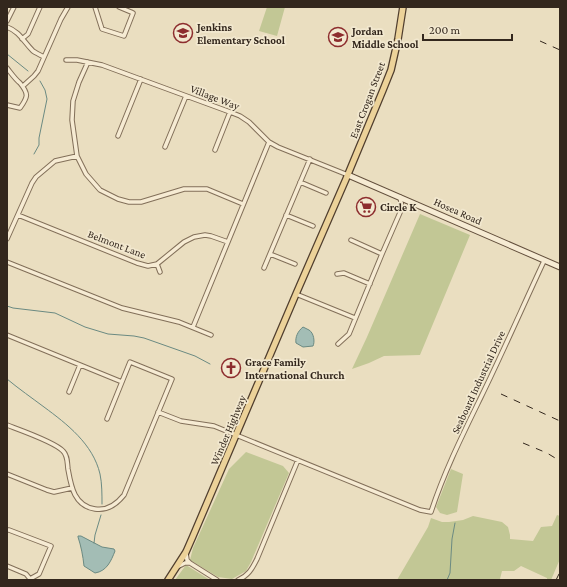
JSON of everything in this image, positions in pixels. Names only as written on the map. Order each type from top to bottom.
[{"type":"main road","name":"East Crogan Street","points":[[348,175],[391,70],[403,7]]},
{"type":"main road","name":"Winder Highway","points":[[168,580],[186,552],[348,175]]},
{"type":"street","points":[[7,21],[14,7]]},
{"type":"street","points":[[22,38],[28,34],[40,7]]},
{"type":"street","points":[[23,86],[34,76],[68,7]]},
{"type":"street","points":[[95,7],[102,29],[124,36],[133,14],[119,7]]},
{"type":"street","points":[[7,27],[18,32],[34,52],[44,57]]},
{"type":"street","name":"Village Way","points":[[66,60],[77,60],[102,65],[240,116],[249,122],[269,142],[278,147],[348,175]]},
{"type":"street","points":[[88,62],[79,82],[73,101],[72,120],[77,156],[86,174],[100,190],[118,199],[129,202],[141,202],[184,190],[197,188],[211,191],[243,204]]},
{"type":"street","points":[[7,69],[25,88],[27,95],[20,108],[7,105]]},
{"type":"street","points":[[118,136],[141,79]]},
{"type":"street","points":[[165,147],[186,96]]},
{"type":"street","points":[[215,150],[230,112]]},
{"type":"street","points":[[193,327],[269,142]]},
{"type":"street","points":[[7,239],[36,177],[55,161],[77,156]]},
{"type":"street","points":[[264,268],[310,159]]},
{"type":"street","name":"Hosea Road","points":[[348,175],[560,267]]},
{"type":"street","points":[[300,182],[326,193]]},
{"type":"street","points":[[338,344],[349,334],[356,318],[402,208],[400,197]]},
{"type":"street","points":[[402,208],[412,202]]},
{"type":"street","name":"Belmont Lane","points":[[18,215],[137,263],[148,266],[157,264],[184,242],[194,237],[205,235],[228,242]]},
{"type":"street","points":[[286,215],[313,226]]},
{"type":"street","points":[[351,240],[382,254]]},
{"type":"street","points":[[270,254],[295,264]]},
{"type":"street","name":"Seaboard Industrial Drive","points":[[298,460],[420,510],[431,512],[440,486],[468,423],[483,394],[544,261]]},
{"type":"street","points":[[7,262],[122,308],[179,322],[211,335]]},
{"type":"street","points":[[157,264],[160,272]]},
{"type":"street","points":[[337,274],[344,274],[370,284]]},
{"type":"street","points":[[296,294],[356,318]]},
{"type":"street","points":[[7,335],[122,382]]},
{"type":"street","points":[[7,425],[54,444],[62,450],[67,456],[70,483],[74,494],[81,504],[101,510],[118,502],[124,495],[172,380],[130,362],[107,419]]},
{"type":"street","points":[[69,392],[80,365]]},
{"type":"street","points":[[158,412],[181,421],[214,426],[298,460],[254,566],[249,573],[238,580]]},
{"type":"street","points":[[7,474],[54,492],[72,488]]},
{"type":"street","points":[[7,530],[51,546],[39,574],[30,579],[26,574],[7,566]]},
{"type":"street","points":[[186,552],[186,557],[190,563],[217,580]]},
{"type":"street","points":[[177,568],[182,564],[190,563]]},
{"type":"green space","points":[[267,7],[285,7],[277,36],[259,31]]},
{"type":"green space","points":[[420,214],[470,235],[420,355],[384,356],[352,369],[367,337]]},
{"type":"green space","points":[[246,452],[283,466],[289,473],[246,571],[232,579],[218,577],[190,560],[193,548],[229,469]]},
{"type":"green space","points":[[451,469],[463,474],[457,512],[447,515],[440,513],[436,507]]},
{"type":"green space","points":[[557,515],[560,516],[560,559],[551,580],[547,580],[547,578],[521,566],[514,571],[502,571],[500,579],[498,580],[397,580],[428,527],[431,518],[442,522],[449,522],[463,520],[473,516],[502,522],[508,527],[510,539],[533,541],[541,527],[552,526]]},
{"type":"green space","points":[[186,565],[210,580],[175,580]]},
{"type":"water","points":[[303,327],[312,333],[314,340],[313,346],[303,347],[296,343],[297,334]]},
{"type":"water","points":[[78,536],[81,536],[102,547],[114,549],[115,551],[106,568],[95,573],[84,566]]},
{"type":"waterway","points":[[7,54],[28,71]]},
{"type":"waterway","points":[[34,154],[39,145],[47,99],[45,90],[40,81]]},
{"type":"waterway","points":[[7,306],[55,313],[85,327],[108,334],[144,338],[195,356],[210,364]]},
{"type":"waterway","points":[[7,379],[61,420],[78,436],[92,453],[100,474],[102,485],[102,504]]},
{"type":"waterway","points":[[94,543],[101,515]]},
{"type":"waterway","points":[[447,580],[450,573],[452,539],[455,523]]},
{"type":"railway","points":[[540,41],[560,50]]},
{"type":"railway","points":[[501,394],[560,421]]},
{"type":"railway","points":[[523,443],[547,453],[560,461]]},
{"type":"railway","points":[[556,580],[560,572]]},
{"type":"place","name":"Jenkins Elementary School","points":[[183,33]]},
{"type":"place","name":"Jordan Middle School","points":[[338,37]]},
{"type":"place","name":"Circle K","points":[[366,207]]},
{"type":"place","name":"Grace Family International Church","points":[[231,368]]}]
